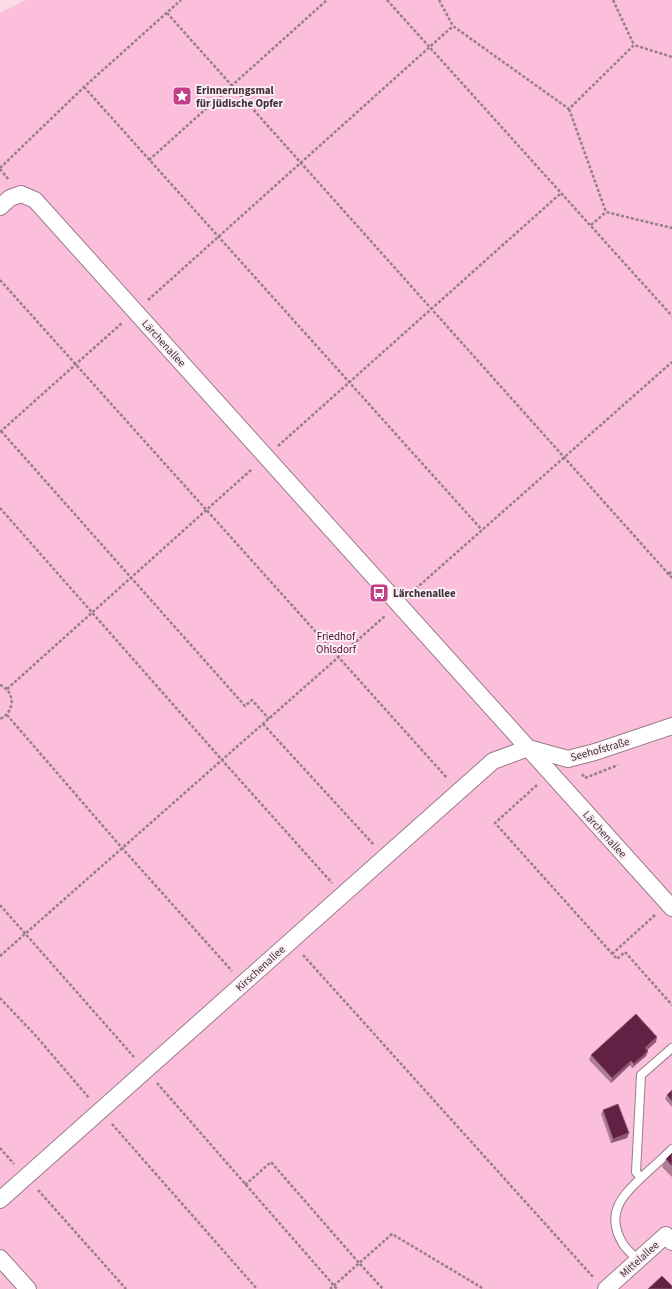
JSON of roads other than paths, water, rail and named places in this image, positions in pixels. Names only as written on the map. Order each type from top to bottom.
[{"type":"street","name":"Lärchenallee","points":[[0,207],[10,198],[21,194],[35,200],[670,906]]},
{"type":"street","name":"Seehofstraße","points":[[528,748],[568,759],[596,752],[672,726]]},
{"type":"street","name":"Kirschenallee","points":[[0,1200],[493,761],[528,748]]},
{"type":"street","name":"Mittelallee","points":[[602,1286],[638,1260],[666,1235],[672,1242]]},
{"type":"street","points":[[0,1258],[28,1289]]},
{"type":"lane","points":[[641,1178],[636,1172],[641,1075],[672,1048]]},
{"type":"lane","points":[[638,1260],[624,1244],[617,1231],[615,1218],[618,1204],[627,1191],[672,1149]]},
{"type":"place","name":"Erinnerungsmal für jüdische Opfer","points":[[182,96]]},
{"type":"place","name":"Lärchenallee","points":[[379,593]]},
{"type":"park label","name":"Friedhof Ohlsdorf","points":[[336,642]]}]
